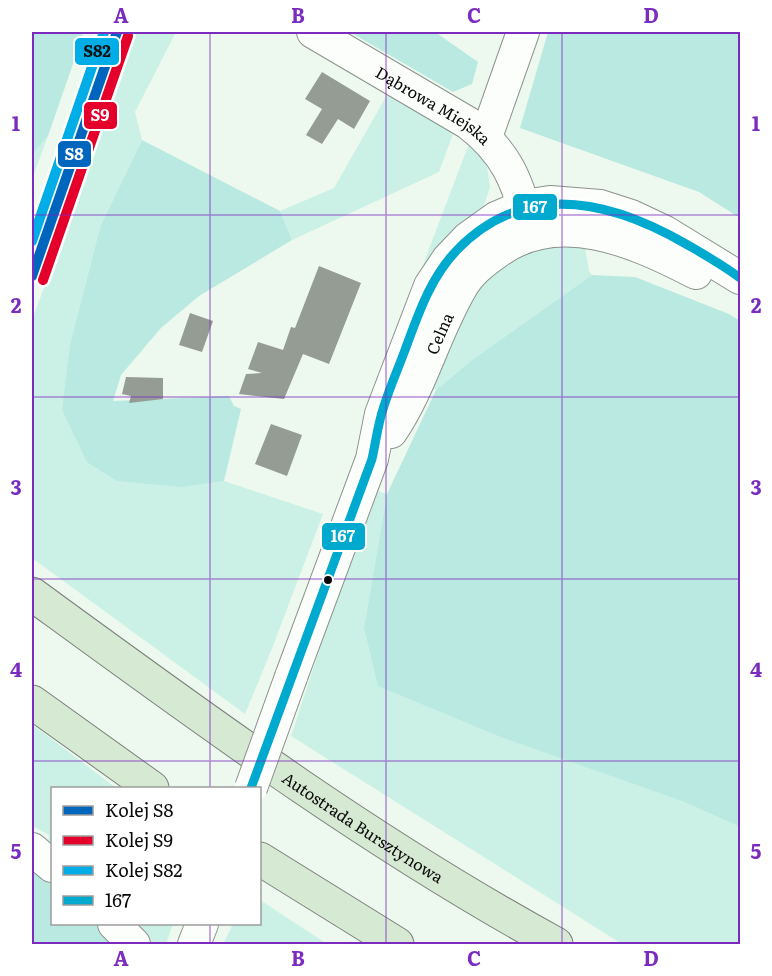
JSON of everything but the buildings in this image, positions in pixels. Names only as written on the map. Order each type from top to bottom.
[{"type":"highway","name":"Autostrada Bursztynowa","points":[[32,594],[199,716],[370,834],[440,878],[556,945]]},
{"type":"highway","points":[[32,702],[149,787]]},
{"type":"highway","points":[[261,860],[397,945]]},
{"type":"street","name":"Dąbrowa Miejska","points":[[313,32],[468,123],[486,137],[519,186],[528,220]]},
{"type":"street","points":[[486,137],[523,32]]},
{"type":"street","points":[[528,220],[569,202],[600,206],[631,216],[665,232],[741,278]]},
{"type":"street","name":"Celna","points":[[252,787],[372,459],[381,414],[430,286],[448,259],[468,238],[496,218],[528,220]]},
{"type":"street","points":[[528,220],[557,230],[591,232],[625,241],[654,252],[741,294]]},
{"type":"street","points":[[32,849],[51,865]]},
{"type":"street","points":[[115,925],[134,945]]},
{"type":"street","points":[[194,945],[202,925]]},
{"type":"shaded area","points":[[32,32],[84,32],[48,136],[32,154]]},
{"type":"shaded area","points":[[136,32],[176,32],[135,112],[142,140],[101,225],[62,410],[183,487],[224,481],[323,514],[245,714],[32,558],[32,320],[121,80]]},
{"type":"shaded area","points":[[350,32],[435,32],[478,62],[472,84],[453,92]]},
{"type":"shaded area","points":[[548,32],[740,32],[740,218],[699,192],[520,128]]},
{"type":"shaded area","points":[[387,95],[446,127],[453,134],[439,172],[292,240],[280,211],[334,188]]},
{"type":"shaded area","points":[[48,136],[32,179],[32,154]]},
{"type":"shaded area","points":[[142,140],[280,211],[292,240],[199,296],[161,328],[121,375],[113,401],[229,396],[234,406],[241,409],[224,481],[183,487],[117,481],[87,462],[62,410],[70,345],[101,225]]},
{"type":"shaded area","points":[[470,141],[486,159],[490,187],[483,208],[458,233],[380,378]]},
{"type":"shaded area","points":[[584,241],[589,271],[592,275],[472,360],[436,390],[425,387],[473,292],[519,252]]},
{"type":"shaded area","points":[[592,275],[635,277],[729,314],[740,321],[740,827],[682,801],[501,737],[378,686],[364,627],[387,494],[436,390],[472,360]]},
{"type":"shaded area","points":[[377,491],[387,494],[364,627],[682,801],[740,827],[740,944],[622,944],[291,736],[339,590]]},
{"type":"shaded area","points":[[32,724],[115,787],[51,787],[51,853],[48,849],[49,835],[34,827],[32,829]]},
{"type":"shaded area","points":[[32,862],[51,875],[51,925],[107,925],[120,944],[32,944]]},
{"type":"shaded area","points":[[261,901],[327,944],[223,944],[232,925],[261,925]]},
{"type":"shaded area","points":[[128,925],[173,925],[166,944],[143,944]]},
{"type":"rail line","name":"S82","points":[[32,241],[104,32]]},
{"type":"rail line","name":"S8","points":[[32,276],[117,32]]},
{"type":"rail line","name":"S9","points":[[43,280],[128,36]]},
{"type":"transit line","name":"167","points":[[251,787],[372,459],[382,412],[415,324],[432,285],[457,250],[483,228],[511,213],[539,206],[569,204],[598,208],[657,229],[707,256],[740,278]]}]
